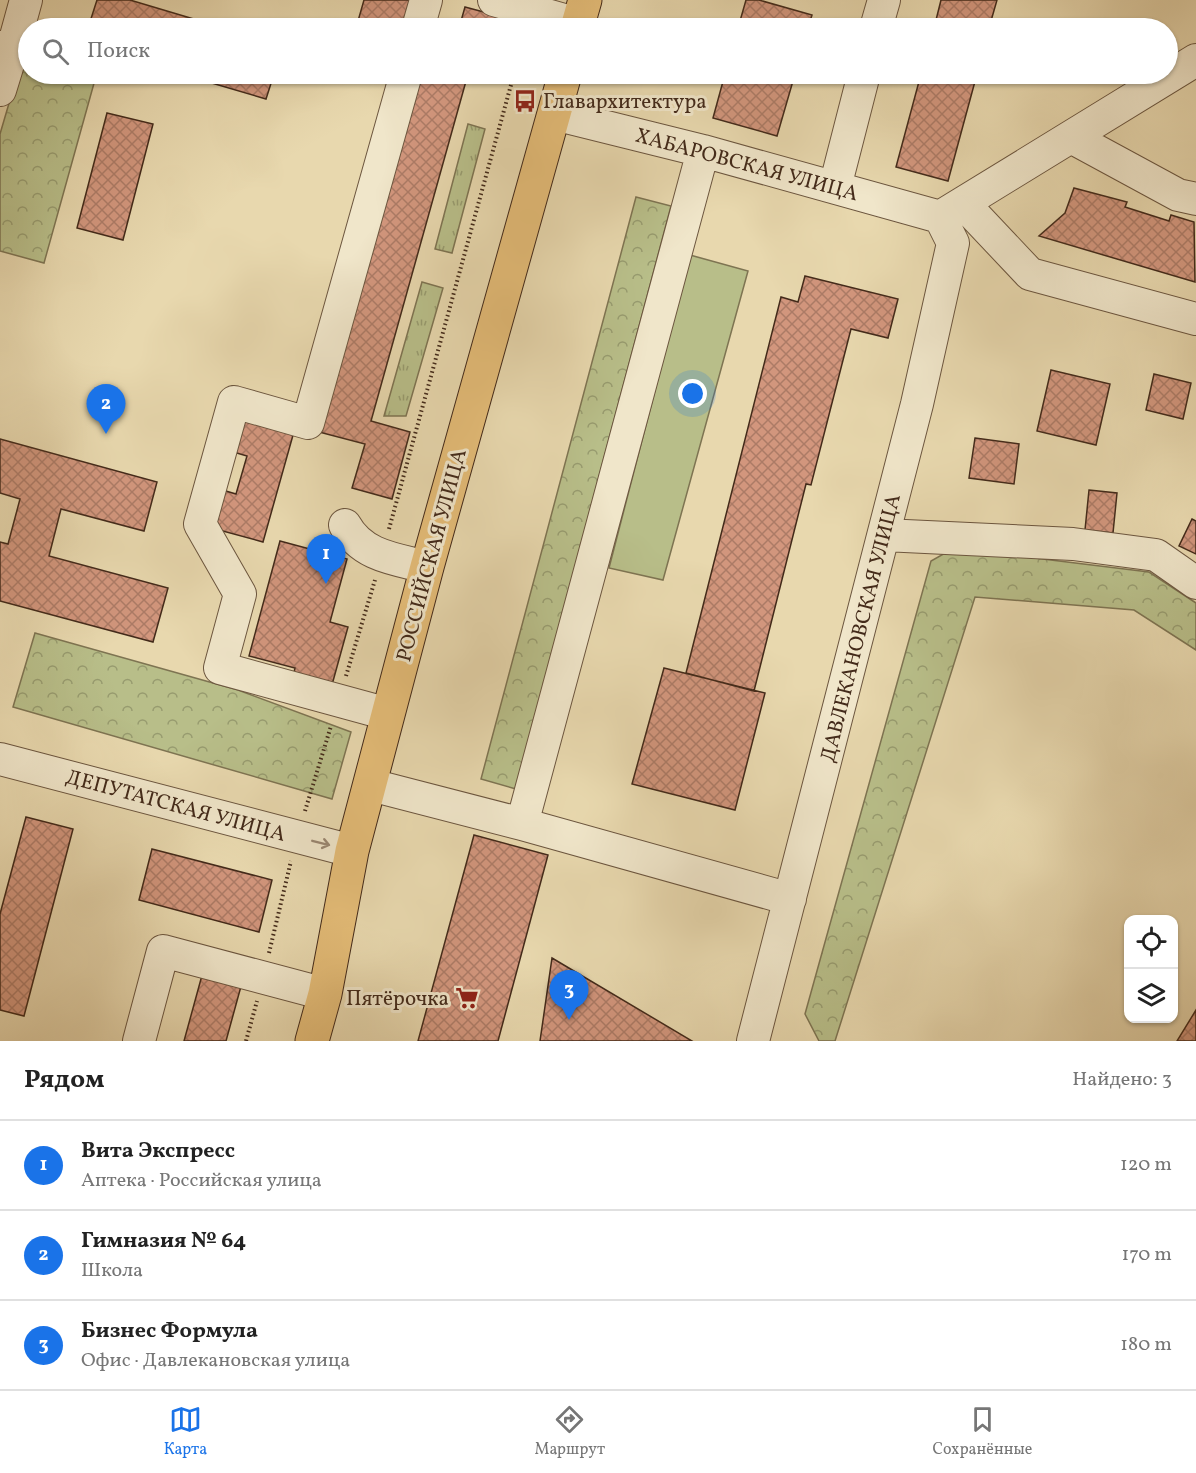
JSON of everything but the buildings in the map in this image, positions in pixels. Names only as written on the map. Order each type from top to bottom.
[{"type":"main road","name":"РОССИЙСКАЯ УЛИЦА","points":[[312,1041],[325,994],[352,851],[427,567],[562,84]]},
{"type":"street","points":[[19,18],[26,0]]},
{"type":"street","points":[[421,18],[426,0]]},
{"type":"street","points":[[494,0],[580,17]]},
{"type":"street","points":[[879,18],[884,0]]},
{"type":"street","points":[[0,90],[6,49],[18,20]]},
{"type":"street","points":[[1178,71],[1196,60]]},
{"type":"street","points":[[388,714],[220,668],[240,594],[200,524],[234,402],[308,423],[403,84]]},
{"type":"street","points":[[835,187],[861,84]]},
{"type":"street","points":[[1157,84],[951,210],[1030,274],[1196,319]]},
{"type":"street","name":"ХАБАРОВСКАЯ УЛИЦА","points":[[554,114],[835,187],[951,210]]},
{"type":"street","points":[[1071,137],[1178,195],[1196,199]]},
{"type":"street","points":[[522,824],[703,151]]},
{"type":"street","name":"ДАВЛЕКАНОВСКАЯ УЛИЦА","points":[[753,1041],[917,404],[953,243],[951,210]]},
{"type":"street","points":[[345,525],[352,537],[369,550],[427,567]]},
{"type":"street","points":[[884,535],[1073,544],[1156,555],[1196,583]]},
{"type":"street","name":"ДЕПУТАТСКАЯ УЛИЦА","points":[[0,759],[352,851]]},
{"type":"street","points":[[371,785],[522,824],[790,899]]},
{"type":"street","points":[[139,1041],[163,951],[325,994]]},
{"type":"green space","points":[[18,73],[18,84],[94,84],[44,263],[0,251],[0,134]]},
{"type":"green space","points":[[468,124],[485,129],[452,253],[435,249]]},
{"type":"green space","points":[[636,197],[671,206],[516,789],[481,779]]},
{"type":"green space","points":[[690,255],[748,271],[663,580],[609,568]]},
{"type":"green space","points":[[422,282],[443,288],[406,416],[384,416]]},
{"type":"green space","points":[[954,548],[1149,572],[1196,603],[1196,650],[1134,610],[975,597],[835,1041],[819,1041],[805,1014],[931,561]]},
{"type":"green space","points":[[35,633],[238,690],[351,732],[332,799],[13,707]]},
{"type":"place","name":"Главархитектура","points":[[525,101]]},
{"type":"place","name":"Гимназия № 64","points":[[106,434]]},
{"type":"place","name":"Вита Экспресс","points":[[326,584]]},
{"type":"place","name":"Пятёрочка","points":[[467,998]]},
{"type":"place","name":"Бизнес Формула","points":[[569,1020]]}]
